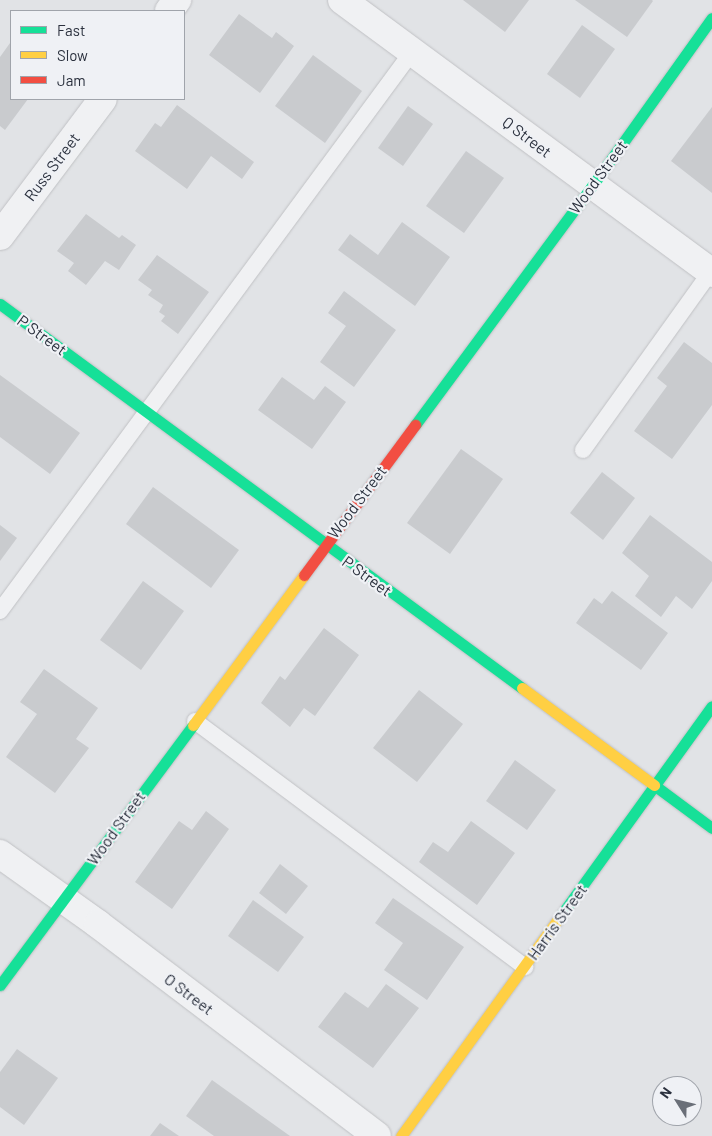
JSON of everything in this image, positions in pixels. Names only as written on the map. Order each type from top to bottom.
[{"type":"street","points":[[170,10],[178,0]]},
{"type":"street","name":"Q Street","points":[[342,0],[592,186],[711,271]]},
{"type":"street","name":"Wood Street","points":[[0,985],[592,186],[712,18]]},
{"type":"street","name":"Russ Street","points":[[0,236],[102,100]]},
{"type":"street","name":"P Street","points":[[0,304],[712,828]]},
{"type":"street","name":"Harris Street","points":[[401,1136],[712,706]]},
{"type":"street","name":"O Street","points":[[0,854],[377,1136]]},
{"type":"lane","points":[[0,611],[412,52]]},
{"type":"lane","points":[[583,450],[711,271]]},
{"type":"lane","points":[[195,721],[525,967]]},
{"type":"building","points":[[463,0],[529,0],[505,32]]},
{"type":"building","points":[[575,0],[652,0],[653,1],[627,37]]},
{"type":"building","points":[[239,14],[272,38],[276,32],[294,46],[260,93],[209,55]]},
{"type":"building","points":[[582,25],[615,49],[580,98],[547,74]]},
{"type":"building","points":[[10,43],[10,100],[27,100],[5,130],[0,126],[0,57]]},
{"type":"building","points":[[313,55],[362,91],[325,143],[275,106]]},
{"type":"building","points":[[177,105],[254,162],[242,179],[211,156],[187,189],[135,151],[155,123],[161,127]]},
{"type":"building","points":[[408,106],[433,124],[403,166],[378,148]]},
{"type":"building","points":[[712,107],[712,193],[671,161]]},
{"type":"building","points":[[466,151],[504,178],[464,233],[426,206]]},
{"type":"building","points":[[86,214],[119,238],[122,235],[136,245],[119,270],[105,261],[86,285],[68,271],[74,263],[57,251]]},
{"type":"building","points":[[402,222],[450,257],[415,306],[338,250],[350,234],[378,255]]},
{"type":"building","points":[[157,255],[209,292],[178,334],[161,321],[165,316],[159,312],[163,305],[148,295],[152,290],[138,280]]},
{"type":"building","points":[[344,291],[396,330],[354,387],[320,362],[346,326],[328,313]]},
{"type":"building","points":[[684,342],[712,363],[712,405],[672,459],[634,431],[667,386],[657,378]]},
{"type":"building","points":[[0,375],[80,433],[50,474],[0,437]]},
{"type":"building","points":[[282,377],[314,400],[325,386],[346,402],[312,449],[258,410]]},
{"type":"building","points":[[461,449],[503,479],[450,554],[407,523]]},
{"type":"building","points":[[602,472],[635,498],[603,540],[570,513]]},
{"type":"building","points":[[153,487],[239,550],[211,588],[126,524]]},
{"type":"building","points":[[650,515],[712,562],[712,581],[692,609],[676,596],[661,617],[635,596],[649,576],[622,553]]},
{"type":"building","points":[[0,525],[17,538],[0,561]]},
{"type":"building","points":[[143,581],[184,611],[141,670],[100,640]]},
{"type":"building","points":[[612,591],[668,633],[641,670],[576,623],[594,598],[602,604]]},
{"type":"building","points":[[324,628],[359,655],[315,716],[304,708],[290,727],[261,703],[280,676],[285,680]]},
{"type":"building","points":[[44,669],[98,708],[76,739],[89,748],[55,793],[6,757],[37,714],[20,702]]},
{"type":"building","points":[[419,690],[463,724],[417,782],[373,748]]},
{"type":"building","points":[[515,760],[556,790],[527,830],[486,801]]},
{"type":"building","points":[[206,811],[229,829],[172,909],[135,882],[179,821],[192,830]]},
{"type":"building","points":[[471,821],[515,853],[477,905],[419,862],[433,842],[448,852]]},
{"type":"building","points":[[280,864],[308,886],[286,914],[259,893]]},
{"type":"building","points":[[393,898],[464,947],[427,1000],[384,970],[403,943],[375,923]]},
{"type":"building","points":[[253,900],[304,937],[278,972],[228,936]]},
{"type":"building","points":[[386,984],[419,1008],[373,1068],[318,1027],[345,992],[368,1008]]},
{"type":"building","points":[[17,1049],[58,1078],[24,1125],[0,1107],[0,1072]]},
{"type":"building","points":[[212,1080],[290,1136],[214,1136],[186,1116]]},
{"type":"building","points":[[160,1123],[179,1136],[150,1136]]},
{"type":"traffic: fast","points":[[415,425],[592,186],[712,18]]},
{"type":"traffic: fast","points":[[0,304],[522,688]]},
{"type":"traffic: fast","points":[[559,918],[712,706]]},
{"type":"traffic: fast","points":[[0,985],[193,725]]},
{"type":"traffic: fast","points":[[654,785],[712,828]]},
{"type":"traffic: slow","points":[[193,725],[304,575]]},
{"type":"traffic: slow","points":[[522,688],[654,785]]},
{"type":"traffic: slow","points":[[401,1136],[559,918]]},
{"type":"traffic: jam","points":[[304,575],[415,425]]}]
